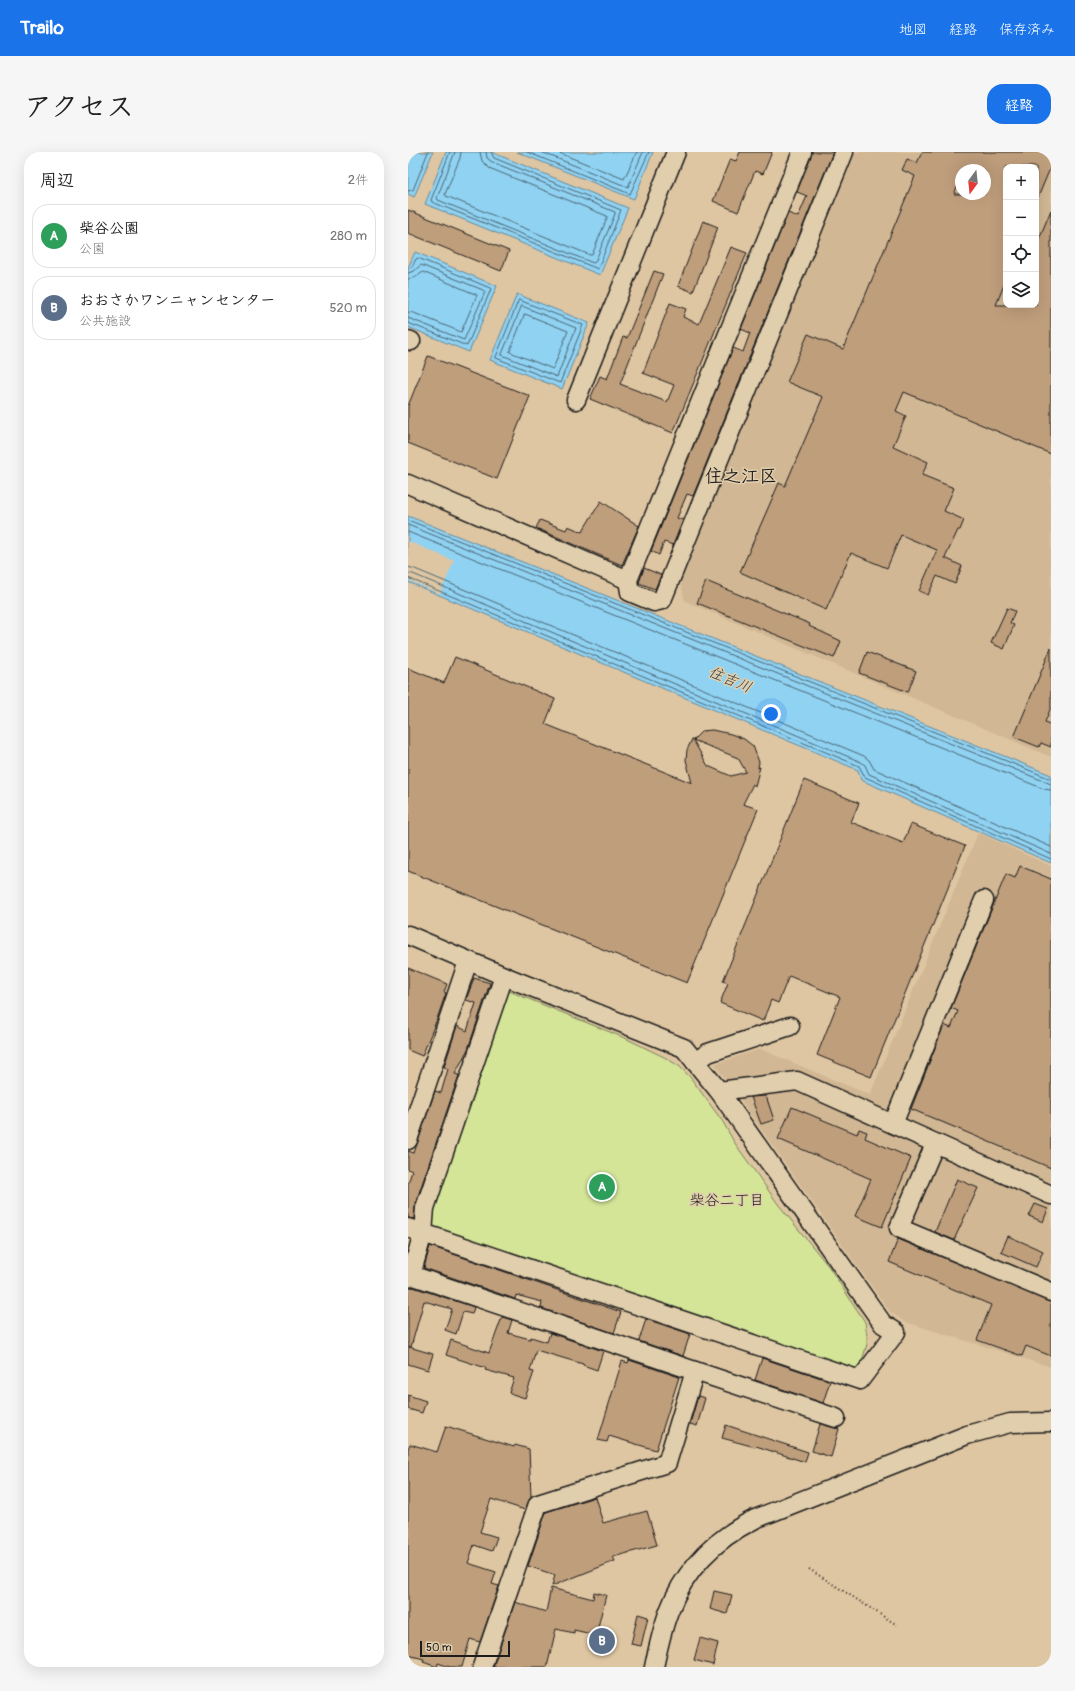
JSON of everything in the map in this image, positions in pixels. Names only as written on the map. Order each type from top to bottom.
[{"type":"street","points":[[576,400],[676,152]]},
{"type":"street","points":[[802,152],[628,580],[630,592],[654,602],[662,600],[844,152]]},
{"type":"street","points":[[408,484],[628,580]]},
{"type":"street","points":[[892,1124],[984,900]]},
{"type":"street","points":[[408,935],[504,976],[684,1048],[719,1091],[883,1324],[896,1332],[860,1380],[416,1231]]},
{"type":"street","points":[[408,1140],[468,961]]},
{"type":"street","points":[[504,976],[416,1231],[409,1276],[836,1418]]},
{"type":"street","points":[[695,1062],[708,1053],[790,1026]]},
{"type":"street","points":[[719,1091],[797,1082],[1051,1196]]},
{"type":"street","points":[[935,1144],[900,1228],[1051,1292]]},
{"type":"street","points":[[482,1667],[538,1504],[667,1463],[695,1371]]},
{"type":"street","points":[[654,1667],[668,1612],[682,1583],[702,1557],[727,1535],[755,1519],[967,1435],[1010,1424],[1051,1422]]},
{"type":"path","points":[[808,1569],[897,1625]]},
{"type":"shaded area","points":[[851,152],[1051,152],[1051,757],[685,601],[679,577]]},
{"type":"shaded area","points":[[978,833],[1051,866],[1051,1367],[905,1322],[889,1311],[715,1064],[760,1049],[870,1095]]},
{"type":"green space","points":[[509,991],[627,1039],[679,1066],[690,1077],[723,1122],[734,1142],[778,1204],[829,1267],[865,1322],[867,1344],[858,1374],[438,1234],[429,1217],[503,1000]]},
{"type":"water","points":[[408,152],[433,152],[414,197],[408,194]]},
{"type":"water","points":[[446,152],[491,152],[628,208],[600,275],[425,204]]},
{"type":"water","points":[[517,152],[653,152],[634,199]]},
{"type":"water","points":[[415,252],[497,286],[469,352],[408,327],[408,268]]},
{"type":"water","points":[[517,294],[589,323],[562,389],[490,360]]},
{"type":"water","name":"住吉川","points":[[408,516],[1051,775],[1051,863],[861,780],[858,770],[408,582]]},
{"type":"pier","points":[[408,541],[454,561],[440,594],[408,580]]},
{"type":"building","points":[[740,152],[772,152],[763,174],[755,171],[738,212],[713,201],[730,159],[736,161]]},
{"type":"building","points":[[812,152],[833,152],[693,496],[687,494],[677,518],[683,520],[673,545],[664,542],[659,555],[651,551],[733,348],[743,352],[750,333],[741,329],[788,213],[798,217],[807,196],[797,192]]},
{"type":"building","points":[[922,152],[1051,152],[1051,166],[1039,195],[1039,164],[1003,164],[1003,288],[996,305],[1003,305],[1003,308],[1039,308],[1039,239],[1051,210],[1051,454],[904,392],[896,411],[906,416],[893,446],[928,462],[922,475],[954,488],[944,511],[964,520],[945,558],[962,566],[955,584],[937,576],[928,595],[919,591],[937,550],[901,535],[887,568],[851,553],[826,610],[740,572],[779,483],[785,486],[823,397],[787,382],[808,334],[843,349],[915,176],[902,170],[907,159],[917,163]]},
{"type":"building","points":[[408,210],[509,251],[501,271],[408,233]]},
{"type":"building","points":[[703,221],[718,227],[693,292],[678,286]]},
{"type":"building","points":[[731,247],[747,253],[673,433],[590,399],[600,376],[607,379],[623,337],[627,338],[654,271],[663,274],[620,384],[667,402],[674,385],[643,373],[670,303],[686,309],[683,317],[699,324]]},
{"type":"building","points":[[428,356],[530,396],[497,479],[408,443],[408,406]]},
{"type":"building","points":[[601,501],[639,526],[622,565],[536,528],[540,520],[566,530],[568,526],[582,532]]},
{"type":"building","points":[[644,568],[661,575],[655,589],[639,583]]},
{"type":"building","points":[[706,581],[810,624],[809,626],[841,641],[834,658],[697,603]]},
{"type":"building","points":[[1007,608],[1015,611],[1010,623],[1014,625],[1004,649],[991,643]]},
{"type":"building","points":[[1051,648],[1051,707],[1045,722],[1051,725],[1051,747],[1041,743],[1039,747],[1014,737]]},
{"type":"building","points":[[867,652],[916,671],[908,692],[859,673]]},
{"type":"building","points":[[455,657],[555,699],[545,724],[692,783],[686,760],[687,750],[692,739],[693,740],[702,731],[712,730],[731,734],[744,739],[753,746],[759,762],[758,768],[760,767],[755,786],[753,784],[743,804],[758,809],[687,983],[408,871],[408,668],[444,683]],"holes":[[[693,740],[738,758],[746,772],[731,776],[708,766]]]},
{"type":"building","points":[[804,780],[859,803],[851,822],[903,843],[911,824],[965,846],[871,1077],[817,1055],[840,997],[789,976],[778,1003],[771,1000],[763,1021],[720,1003],[728,983],[723,981]]},
{"type":"building","points":[[1020,866],[1051,879],[1051,1168],[911,1109],[944,1025],[951,1028],[958,1011],[951,1008],[1006,874],[1015,878]]},
{"type":"building","points":[[408,968],[447,984],[444,992],[446,993],[437,1019],[422,1056],[408,1050]]},
{"type":"building","points":[[474,978],[490,983],[468,1049],[455,1074],[459,1075],[415,1205],[414,1219],[408,1218],[408,1184],[412,1171],[408,1169],[408,1151],[414,1153],[435,1091],[441,1093],[448,1069],[444,1067],[457,1026],[467,1031],[476,1003],[466,1000]]},
{"type":"building","points":[[766,1096],[774,1120],[761,1124],[751,1097]]},
{"type":"building","points":[[792,1107],[857,1134],[859,1129],[867,1132],[865,1138],[911,1158],[882,1227],[855,1216],[871,1179],[778,1139]]},
{"type":"building","points":[[957,1179],[978,1188],[954,1240],[935,1232]]},
{"type":"building","points":[[1035,1204],[1048,1209],[1043,1222],[1029,1216]]},
{"type":"building","points":[[1008,1236],[1043,1251],[1036,1267],[1001,1252]]},
{"type":"building","points":[[898,1239],[1051,1302],[1051,1356],[1026,1346],[1022,1356],[977,1340],[991,1305],[889,1262]]},
{"type":"building","points":[[430,1246],[621,1312],[614,1333],[541,1308],[542,1302],[516,1295],[515,1299],[424,1268]]},
{"type":"building","points":[[413,1287],[474,1307],[472,1314],[463,1312],[456,1334],[445,1330],[452,1309],[424,1301],[411,1347],[409,1347],[433,1354],[428,1370],[408,1364],[408,1288]]},
{"type":"building","points":[[502,1317],[512,1320],[508,1333],[530,1339],[531,1337],[547,1342],[550,1333],[603,1351],[597,1370],[583,1364],[536,1350],[530,1371],[534,1372],[525,1398],[509,1393],[514,1378],[485,1370],[486,1368],[446,1355],[451,1340],[489,1353]]},
{"type":"building","points":[[646,1319],[690,1334],[683,1356],[639,1341]]},
{"type":"building","points":[[762,1358],[830,1381],[823,1403],[755,1380]]},
{"type":"building","points":[[629,1360],[679,1377],[656,1450],[609,1436],[607,1442],[598,1440],[622,1361],[628,1363]]},
{"type":"building","points":[[408,1395],[426,1401],[422,1413],[408,1409]]},
{"type":"building","points":[[698,1396],[705,1398],[697,1426],[690,1424]]},
{"type":"building","points":[[820,1424],[839,1429],[831,1457],[812,1451]]},
{"type":"building","points":[[726,1425],[808,1452],[805,1462],[756,1446],[755,1447],[722,1438]]},
{"type":"building","points":[[446,1426],[514,1447],[515,1445],[529,1449],[531,1496],[525,1510],[491,1499],[480,1532],[497,1537],[492,1551],[474,1545],[468,1563],[496,1572],[492,1584],[499,1586],[480,1642],[470,1639],[462,1667],[450,1667],[438,1663],[437,1667],[423,1662],[424,1659],[408,1655],[408,1449],[410,1444],[437,1452]]},
{"type":"building","points":[[595,1497],[603,1523],[647,1511],[657,1545],[613,1557],[615,1561],[552,1586],[555,1575],[528,1566],[546,1512]]},
{"type":"building","points":[[551,1588],[593,1599],[594,1592],[606,1595],[596,1635],[574,1630],[574,1633],[556,1629],[547,1667],[493,1667],[515,1602],[546,1612]]},
{"type":"building","points":[[714,1591],[732,1595],[727,1614],[710,1609]]},
{"type":"building","points":[[638,1614],[648,1617],[641,1646],[631,1644]]},
{"type":"building","points":[[700,1638],[718,1643],[713,1665],[694,1660]]},
{"type":"place","name":"柴谷公園","points":[[602,1187]]},
{"type":"place","name":"おおさかワンニャンセンター","points":[[602,1641]]},
{"type":"district","name":"住之江区","points":[[741,476]]},
{"type":"district","name":"柴谷二丁目","points":[[727,1200]]}]
